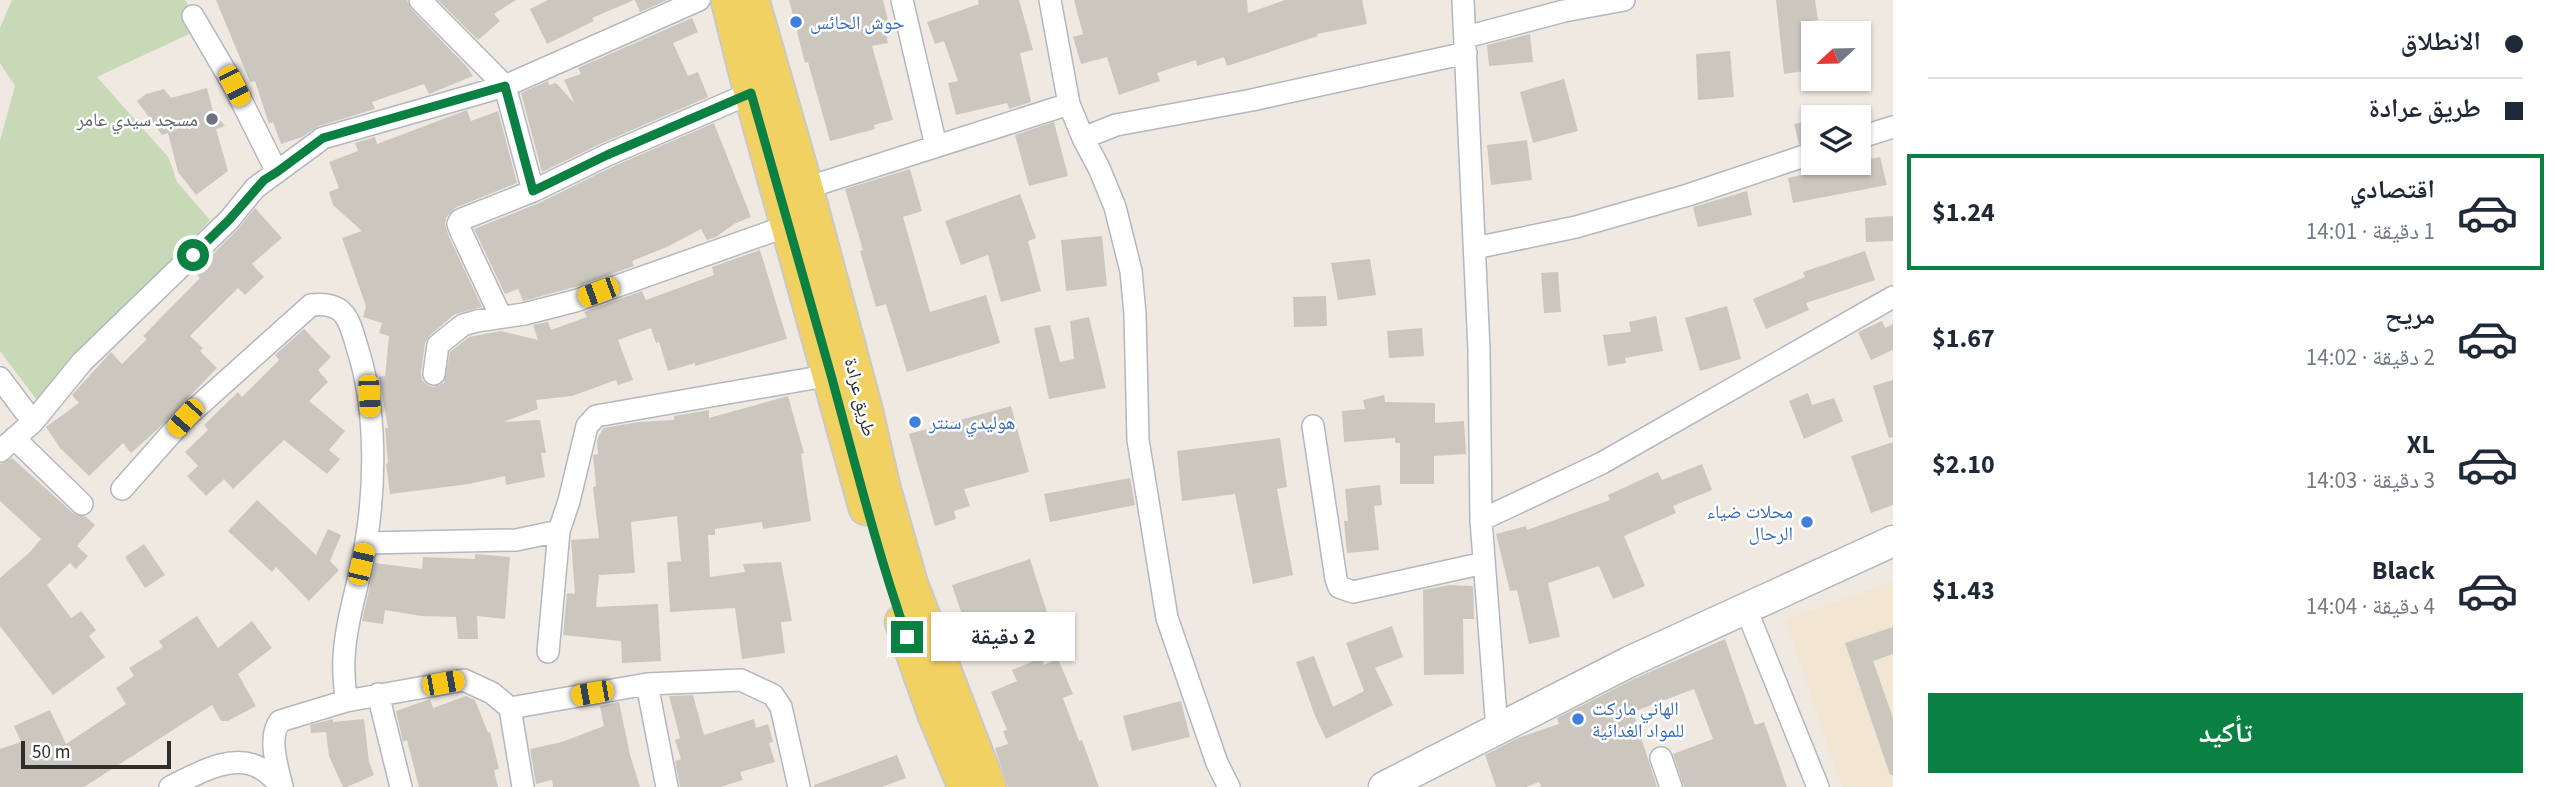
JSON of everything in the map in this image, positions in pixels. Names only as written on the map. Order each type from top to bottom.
[{"type":"main road","name":"طريق عرادة","points":[[728,0],[787,226],[888,584],[935,715],[965,787]]},
{"type":"main road","name":"طريق عرادة","points":[[752,0],[806,188],[911,585],[989,787]]},
{"type":"street","points":[[420,0],[505,86],[533,191]]},
{"type":"street","points":[[902,0],[936,146]]},
{"type":"street","points":[[1050,0],[1069,104],[1115,206],[1131,271],[1136,314],[1138,440],[1167,618],[1217,763],[1229,787]]},
{"type":"street","points":[[1463,0],[1479,350],[1481,520],[1497,730]]},
{"type":"street","points":[[1083,138],[1116,125],[1142,119],[1252,100],[1466,45],[1564,11],[1624,0]]},
{"type":"street","points":[[82,504],[7,444],[33,422],[82,362],[229,220],[255,188],[323,138],[505,86],[690,2]]},
{"type":"street","points":[[193,16],[234,86],[277,172]]},
{"type":"street","points":[[500,317],[459,223],[463,218],[533,191],[607,155],[751,93]]},
{"type":"street","points":[[806,188],[1069,104]]},
{"type":"street","points":[[1871,134],[1893,127]]},
{"type":"street","points":[[1475,248],[1576,227],[1688,195],[1801,157]]},
{"type":"street","points":[[434,374],[438,345],[463,326],[575,301],[787,226]]},
{"type":"street","points":[[1481,520],[1602,463],[1893,297]]},
{"type":"street","points":[[122,489],[185,418],[311,305],[327,303],[342,311],[351,326],[369,396],[371,501],[366,543],[351,607],[344,659],[346,701]]},
{"type":"street","points":[[548,652],[559,531],[587,426],[596,416],[831,375]]},
{"type":"street","points":[[0,378],[33,422]]},
{"type":"street","points":[[1313,426],[1339,587],[1353,592],[1484,563]]},
{"type":"street","points":[[366,543],[516,540],[559,531]]},
{"type":"street","points":[[1384,787],[1629,662],[1893,541]]},
{"type":"street","points":[[1746,609],[1818,787]]},
{"type":"street","points":[[282,786],[274,748],[275,728],[280,722],[346,701],[464,680],[492,693],[510,708],[523,787]]},
{"type":"street","points":[[510,708],[647,684],[741,680],[774,695],[781,707],[799,787]]},
{"type":"street","points":[[647,684],[667,787]]},
{"type":"street","points":[[378,694],[401,787]]},
{"type":"street","points":[[1661,758],[1671,787]]},
{"type":"street","points":[[170,787],[231,762],[261,768],[282,786]]},
{"type":"shaded area","points":[[1893,581],[1893,787],[1842,787],[1786,620]]},
{"type":"green space","points":[[12,0],[185,0],[202,28],[97,77],[169,158],[177,182],[210,220],[39,403],[0,351],[0,141],[15,86],[0,63],[0,28]]},
{"type":"building","points":[[216,0],[407,0],[411,9],[473,76],[429,94],[424,84],[372,102],[375,109],[319,126],[302,137],[281,144],[273,122],[269,124],[255,81],[250,82]]},
{"type":"building","points":[[438,0],[516,0],[494,14],[500,21],[478,40]]},
{"type":"building","points":[[548,0],[634,0],[592,18],[594,21],[547,44],[530,9]]},
{"type":"building","points":[[635,0],[667,0],[640,12]]},
{"type":"building","points":[[789,0],[883,0],[889,25],[884,26],[888,43],[872,46],[893,120],[874,125],[875,129],[830,141],[808,62],[805,63]]},
{"type":"building","points":[[978,0],[1019,0],[1033,50],[1020,53],[1031,102],[1009,109],[1007,103],[956,115],[948,83],[958,81],[944,41],[935,44],[927,22],[979,4]]},
{"type":"building","points":[[1074,0],[1247,0],[1248,13],[1285,0],[1362,0],[1367,24],[1317,34],[1318,36],[1227,66],[1224,57],[1197,66],[1196,60],[1157,73],[1160,81],[1119,95],[1107,57],[1081,64],[1073,37],[1083,34]]},
{"type":"building","points":[[1776,0],[1815,0],[1818,20],[1801,21],[1801,71],[1784,74]]},
{"type":"building","points":[[692,18],[698,32],[673,43],[688,76],[698,72],[708,97],[542,172],[521,93],[548,81],[549,85],[556,83],[575,104],[564,80],[581,74],[578,68]]},
{"type":"building","points":[[1530,34],[1533,62],[1489,66],[1487,45]]},
{"type":"building","points":[[1730,51],[1734,97],[1698,100],[1696,54]]},
{"type":"building","points":[[1564,79],[1578,131],[1533,143],[1520,92]]},
{"type":"building","points":[[207,88],[213,111],[225,126],[216,129],[228,171],[196,195],[178,172],[168,133],[162,135],[137,101],[146,94],[164,89],[171,98]]},
{"type":"building","points":[[467,110],[471,121],[498,111],[517,183],[455,208],[446,218],[449,237],[482,307],[455,314],[429,336],[425,343],[421,372],[422,380],[427,385],[433,387],[444,383],[450,352],[469,337],[501,331],[538,340],[533,325],[548,322],[551,330],[587,317],[584,312],[642,291],[646,300],[714,275],[712,267],[760,250],[787,339],[695,366],[695,363],[668,371],[659,342],[656,343],[651,328],[618,340],[633,380],[618,385],[616,380],[572,396],[536,400],[538,409],[503,422],[540,420],[546,453],[541,453],[545,477],[506,485],[505,476],[469,484],[390,494],[386,464],[385,428],[388,428],[379,377],[385,376],[389,336],[379,333],[382,323],[363,317],[366,306],[342,238],[362,231],[333,205],[329,192],[339,188],[329,162],[358,151],[355,143],[375,137],[377,144]]},
{"type":"building","points":[[1054,122],[1068,176],[1029,186],[1015,135]]},
{"type":"building","points":[[714,123],[751,217],[707,240],[701,229],[632,261],[634,266],[575,287],[523,301],[518,289],[505,294],[474,229],[539,203],[612,167]]},
{"type":"building","points":[[1801,123],[1801,143],[1799,144],[1794,124]]},
{"type":"building","points":[[1527,140],[1532,180],[1491,185],[1487,145]]},
{"type":"building","points":[[1880,157],[1887,185],[1793,203],[1788,178],[1801,175],[1871,175],[1871,159]]},
{"type":"building","points":[[910,169],[922,211],[903,217],[930,312],[986,295],[1000,343],[907,372],[886,304],[876,307],[845,189]]},
{"type":"building","points":[[1747,191],[1752,215],[1698,227],[1693,207]]},
{"type":"building","points":[[1020,194],[1036,238],[1028,241],[1041,291],[1001,302],[988,255],[961,265],[945,221]]},
{"type":"building","points":[[255,208],[282,238],[252,264],[264,277],[245,295],[238,288],[190,336],[203,348],[200,351],[217,368],[131,453],[123,443],[89,476],[60,448],[46,427],[79,403],[72,395],[111,352],[122,364],[147,339],[143,336],[200,278],[195,272]]},
{"type":"building","points":[[1893,216],[1893,241],[1866,242],[1865,218]]},
{"type":"building","points":[[1102,236],[1107,286],[1066,291],[1061,240]]},
{"type":"building","points":[[1865,251],[1875,280],[1806,303],[1809,310],[1766,329],[1753,299],[1805,277],[1803,272]]},
{"type":"building","points":[[1370,259],[1376,295],[1338,300],[1331,263]]},
{"type":"building","points":[[1558,272],[1561,312],[1544,313],[1541,273]]},
{"type":"building","points":[[1326,296],[1327,326],[1294,327],[1293,297]]},
{"type":"building","points":[[1727,306],[1741,359],[1700,371],[1685,318]]},
{"type":"building","points":[[1656,316],[1663,351],[1625,358],[1626,363],[1608,366],[1603,335],[1631,332],[1629,322]]},
{"type":"building","points":[[1089,317],[1106,388],[1049,399],[1034,328],[1050,325],[1060,362],[1074,359],[1070,321]]},
{"type":"building","points":[[1882,321],[1885,328],[1893,324],[1893,350],[1871,360],[1858,332]]},
{"type":"building","points":[[1422,328],[1424,356],[1389,358],[1387,331]]},
{"type":"building","points":[[304,329],[331,357],[318,370],[328,382],[309,401],[345,431],[329,450],[340,459],[327,474],[284,440],[233,489],[224,479],[206,496],[187,476],[198,466],[185,452],[208,430],[204,425],[238,392],[242,397],[279,360],[275,355]]},
{"type":"building","points":[[1893,380],[1893,437],[1889,438],[1873,386]]},
{"type":"building","points":[[1808,393],[1812,405],[1834,398],[1843,421],[1804,439],[1789,401]]},
{"type":"building","points":[[1384,395],[1385,402],[1435,403],[1435,423],[1464,421],[1466,454],[1434,456],[1434,484],[1400,484],[1400,443],[1395,443],[1395,438],[1344,442],[1342,411],[1365,409],[1363,400]]},
{"type":"building","points":[[788,396],[804,453],[801,454],[811,521],[763,529],[762,522],[715,529],[715,535],[708,535],[710,577],[745,572],[743,564],[781,562],[792,621],[781,622],[785,653],[742,659],[735,608],[670,612],[667,562],[681,561],[677,516],[631,522],[635,573],[599,575],[596,607],[658,604],[661,661],[622,663],[621,641],[563,635],[567,593],[575,594],[571,540],[599,538],[593,487],[596,486],[593,455],[598,454],[597,440],[603,428],[674,420],[674,416],[709,410],[709,418]]},
{"type":"building","points":[[1011,406],[1029,472],[964,489],[970,506],[954,511],[956,519],[935,526],[909,434]]},
{"type":"building","points":[[1280,438],[1287,487],[1277,489],[1293,575],[1253,584],[1235,494],[1182,501],[1177,451]]},
{"type":"building","points":[[1893,442],[1893,505],[1871,513],[1851,456]]},
{"type":"building","points":[[12,458],[73,513],[86,517],[95,525],[77,546],[88,556],[76,569],[70,563],[47,585],[71,618],[81,611],[96,630],[89,636],[105,657],[53,695],[0,626],[0,578],[41,539],[0,501],[0,464]]},
{"type":"building","points":[[1702,464],[1712,490],[1673,506],[1676,513],[1624,536],[1645,586],[1613,599],[1599,566],[1548,583],[1560,637],[1529,644],[1517,590],[1510,591],[1496,534],[1526,526],[1527,530],[1610,500],[1608,495],[1658,472],[1662,480]]},
{"type":"building","points":[[1130,478],[1135,505],[1050,522],[1044,494]]},
{"type":"building","points":[[1380,485],[1382,505],[1374,506],[1379,550],[1347,553],[1345,489]]},
{"type":"building","points":[[257,500],[316,555],[328,529],[341,535],[330,561],[339,570],[309,601],[276,567],[272,572],[228,531]]},
{"type":"building","points":[[144,544],[165,575],[145,588],[125,557]]},
{"type":"building","points":[[475,554],[510,557],[505,619],[477,616],[478,639],[458,639],[456,617],[421,616],[385,610],[383,624],[362,621],[375,563],[422,569],[423,557],[475,559]]},
{"type":"building","points":[[1030,559],[1051,625],[974,650],[952,585]]},
{"type":"building","points":[[1450,585],[1473,586],[1474,619],[1463,619],[1464,674],[1424,675],[1423,590]]},
{"type":"building","points":[[197,616],[218,648],[252,621],[272,648],[238,674],[256,706],[228,721],[221,721],[212,705],[84,787],[0,787],[0,749],[21,742],[14,726],[50,710],[66,744],[126,704],[116,688],[134,676],[129,668],[163,647],[159,641]]},
{"type":"building","points":[[1392,626],[1403,657],[1375,668],[1393,705],[1326,739],[1296,662],[1314,656],[1333,707],[1364,691],[1346,643]]},
{"type":"building","points":[[1893,627],[1893,654],[1873,661],[1893,718],[1893,775],[1890,775],[1845,643]]},
{"type":"building","points":[[1725,639],[1755,725],[1764,722],[1787,787],[1684,787],[1673,754],[1713,739],[1694,689],[1633,712],[1657,787],[1541,787],[1539,782],[1526,787],[1496,787],[1485,755],[1518,738],[1559,724],[1557,718],[1636,678]]},
{"type":"building","points":[[1041,658],[1044,665],[1058,659],[1073,694],[1063,698],[1099,787],[1008,787],[995,748],[1008,744],[1003,731],[1007,730],[991,692],[1017,681],[1012,670]]},
{"type":"building","points":[[693,695],[704,735],[754,719],[756,728],[768,724],[773,742],[769,743],[775,762],[740,772],[743,780],[720,787],[680,787],[675,761],[681,759],[675,740],[680,738],[669,696]]},
{"type":"building","points":[[466,696],[475,700],[488,733],[490,732],[499,769],[494,770],[498,787],[419,787],[407,740],[403,742],[396,711],[430,699],[433,708]]},
{"type":"building","points":[[1181,701],[1190,737],[1132,751],[1123,716]]},
{"type":"building","points":[[619,702],[640,787],[553,787],[552,780],[536,784],[530,749],[562,742],[604,726],[600,706]]},
{"type":"building","points":[[333,719],[333,722],[364,719],[369,762],[374,775],[347,787],[343,787],[329,756],[326,732],[311,733],[310,725]]},
{"type":"building","points":[[897,755],[906,778],[882,787],[814,787],[814,785]]},
{"type":"place","name":"حوش الحائس","points":[[796,22]]},
{"type":"place","name":"مسجد سيدي عامر","points":[[212,119]]},
{"type":"place","name":"هوليدي سنتر","points":[[915,422]]},
{"type":"place","name":"محلات ضياء الرحال","points":[[1807,522]]},
{"type":"place","name":"الهاني ماركت للمواد الغدائية","points":[[1578,719]]},
{"type":"route","points":[[193,255],[229,220],[255,188],[323,138],[505,86],[533,191],[607,155],[751,93],[831,375],[857,479],[888,584],[907,637]]}]
